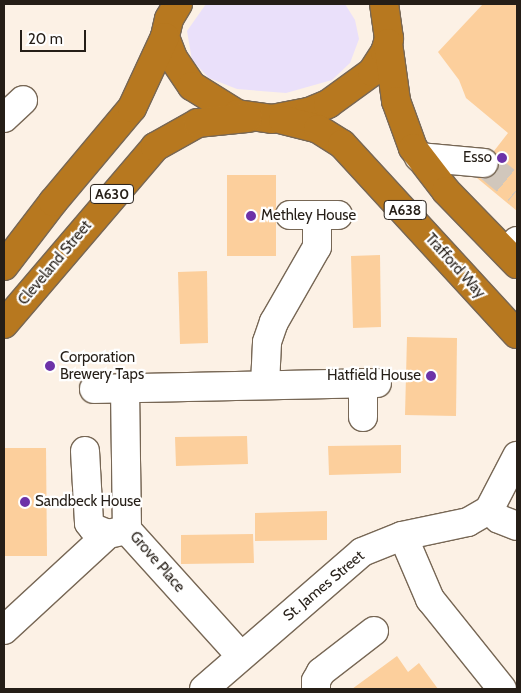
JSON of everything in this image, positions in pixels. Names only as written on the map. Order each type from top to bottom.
[{"type":"highway","name":"A638","points":[[170,16],[173,58],[192,86],[237,114],[263,119],[309,112],[345,94],[372,72],[388,18]]},
{"type":"highway","name":"A630","points":[[4,266],[53,202],[132,108],[170,16]]},
{"type":"highway","name":"A638","points":[[388,18],[399,114],[419,157],[446,191],[517,264]]},
{"type":"highway","name":"Cleveland Street","points":[[4,324],[155,147],[198,124],[226,118],[263,119]]},
{"type":"highway","name":"Trafford Way","points":[[263,119],[318,129],[342,144],[517,334]]},
{"type":"street","points":[[419,157],[484,163]]},
{"type":"street","points":[[265,385],[267,342],[274,322],[317,246],[315,215]]},
{"type":"street","points":[[94,389],[370,383],[363,417]]},
{"type":"street","name":"Grove Place","points":[[125,388],[118,532],[240,655]]},
{"type":"street","points":[[85,451],[89,522],[93,528],[118,532]]},
{"type":"street","points":[[517,456],[489,510],[500,519],[517,526]]},
{"type":"street","name":"St. James Street","points":[[204,689],[240,655],[362,552],[403,536],[468,522],[489,510]]},
{"type":"street","points":[[4,630],[118,532]]},
{"type":"street","points":[[403,536],[430,599],[502,689]]},
{"type":"street","points":[[316,689],[316,680],[321,672],[374,631]]},
{"type":"shaded area","points":[[206,4],[345,4],[355,20],[359,39],[350,63],[332,80],[286,93],[237,89],[209,78],[192,60],[187,31]]},
{"type":"building","points":[[483,4],[517,4],[517,211],[477,178],[490,177],[497,172],[500,164],[494,151],[508,133],[466,98],[459,80],[438,52]]},
{"type":"building","name":"Methley House","points":[[227,175],[276,175],[276,256],[227,256]]},
{"type":"building","points":[[380,255],[381,327],[353,328],[351,256]]},
{"type":"building","points":[[207,271],[208,343],[180,344],[178,272]]},
{"type":"building","name":"Hatfield House","points":[[407,337],[457,338],[456,416],[405,415]]},
{"type":"building","points":[[247,436],[248,464],[176,466],[175,437]]},
{"type":"building","points":[[401,445],[401,473],[329,475],[328,446]]},
{"type":"building","name":"Sandbeck House","points":[[4,448],[46,448],[47,556],[4,556]]},
{"type":"building","points":[[327,511],[327,540],[255,541],[255,513]]},
{"type":"building","points":[[253,534],[254,563],[181,564],[181,535]]},
{"type":"building","points":[[397,656],[408,672],[419,663],[438,689],[352,689]]},
{"type":"tunnel","points":[[484,163],[517,190]]},
{"type":"place","name":"Esso","points":[[502,158]]},
{"type":"place","name":"Methley House","points":[[251,216]]},
{"type":"place","name":"Corporation Brewery Taps","points":[[50,366]]},
{"type":"place","name":"Hatfield House","points":[[431,376]]},
{"type":"place","name":"Sandbeck House","points":[[25,502]]}]
